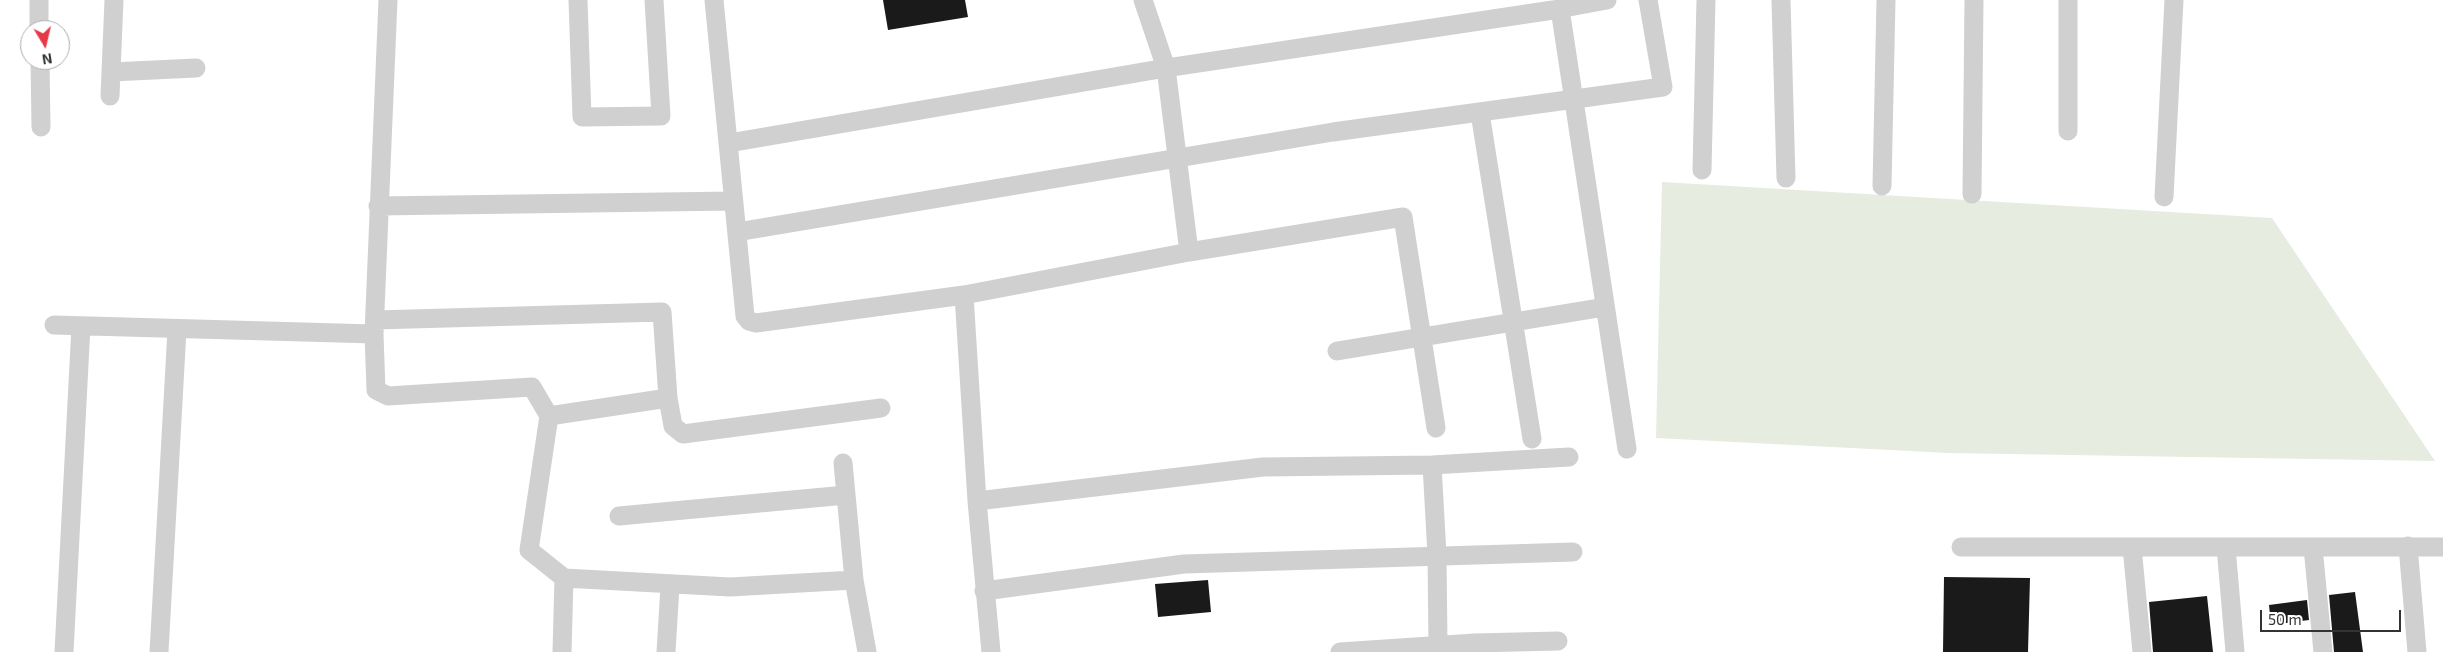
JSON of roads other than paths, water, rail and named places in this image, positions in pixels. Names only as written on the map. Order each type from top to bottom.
[{"type":"street","points":[[39,0],[40,20]]},
{"type":"street","points":[[110,96],[114,0]]},
{"type":"street","points":[[388,0],[378,206],[375,327],[376,390],[388,396],[532,387],[549,416],[529,550],[564,578],[670,586],[730,587],[854,580]]},
{"type":"street","points":[[578,0],[582,117],[661,116],[654,0]]},
{"type":"street","points":[[714,0],[745,316],[749,321],[756,323],[964,295],[1189,252],[1403,217],[1436,428]]},
{"type":"street","points":[[1143,0],[1166,68],[1179,159],[1189,252]]},
{"type":"street","points":[[729,143],[1531,7],[1560,9],[1607,0]]},
{"type":"street","points":[[737,232],[1333,132],[1663,87],[1648,0]]},
{"type":"street","points":[[1702,170],[1706,0]]},
{"type":"street","points":[[1781,0],[1786,178]]},
{"type":"street","points":[[1882,186],[1886,0]]},
{"type":"street","points":[[1972,194],[1974,0]]},
{"type":"street","points":[[2068,0],[2068,131]]},
{"type":"street","points":[[2164,197],[2174,0]]},
{"type":"street","points":[[1560,9],[1627,449]]},
{"type":"street","points":[[111,72],[196,68]]},
{"type":"street","points":[[40,70],[40,126]]},
{"type":"street","points":[[1480,113],[1532,439]]},
{"type":"street","points":[[378,206],[733,201]]},
{"type":"street","points":[[964,295],[977,501],[991,652]]},
{"type":"street","points":[[1337,352],[1606,307]]},
{"type":"street","points":[[54,325],[177,330],[375,327],[662,312],[668,398],[672,426],[683,434],[881,408]]},
{"type":"street","points":[[64,652],[81,326]]},
{"type":"street","points":[[158,652],[177,330]]},
{"type":"street","points":[[549,416],[668,398]]},
{"type":"street","points":[[977,501],[1263,467],[1432,465],[1569,457]]},
{"type":"street","points":[[843,463],[854,580],[867,652]]},
{"type":"street","points":[[1432,465],[1437,555],[1438,646]]},
{"type":"street","points":[[618,516],[846,494]]},
{"type":"street","points":[[2408,546],[2417,652]]},
{"type":"street","points":[[1961,547],[2443,547]]},
{"type":"street","points":[[2132,547],[2142,652]]},
{"type":"street","points":[[2226,547],[2234,652]]},
{"type":"street","points":[[2313,547],[2323,652]]},
{"type":"street","points":[[984,590],[1184,564],[1573,552]]},
{"type":"street","points":[[562,652],[564,578]]},
{"type":"street","points":[[666,652],[670,586]]},
{"type":"street","points":[[1340,652],[1438,646],[1475,648],[1558,642]]}]
